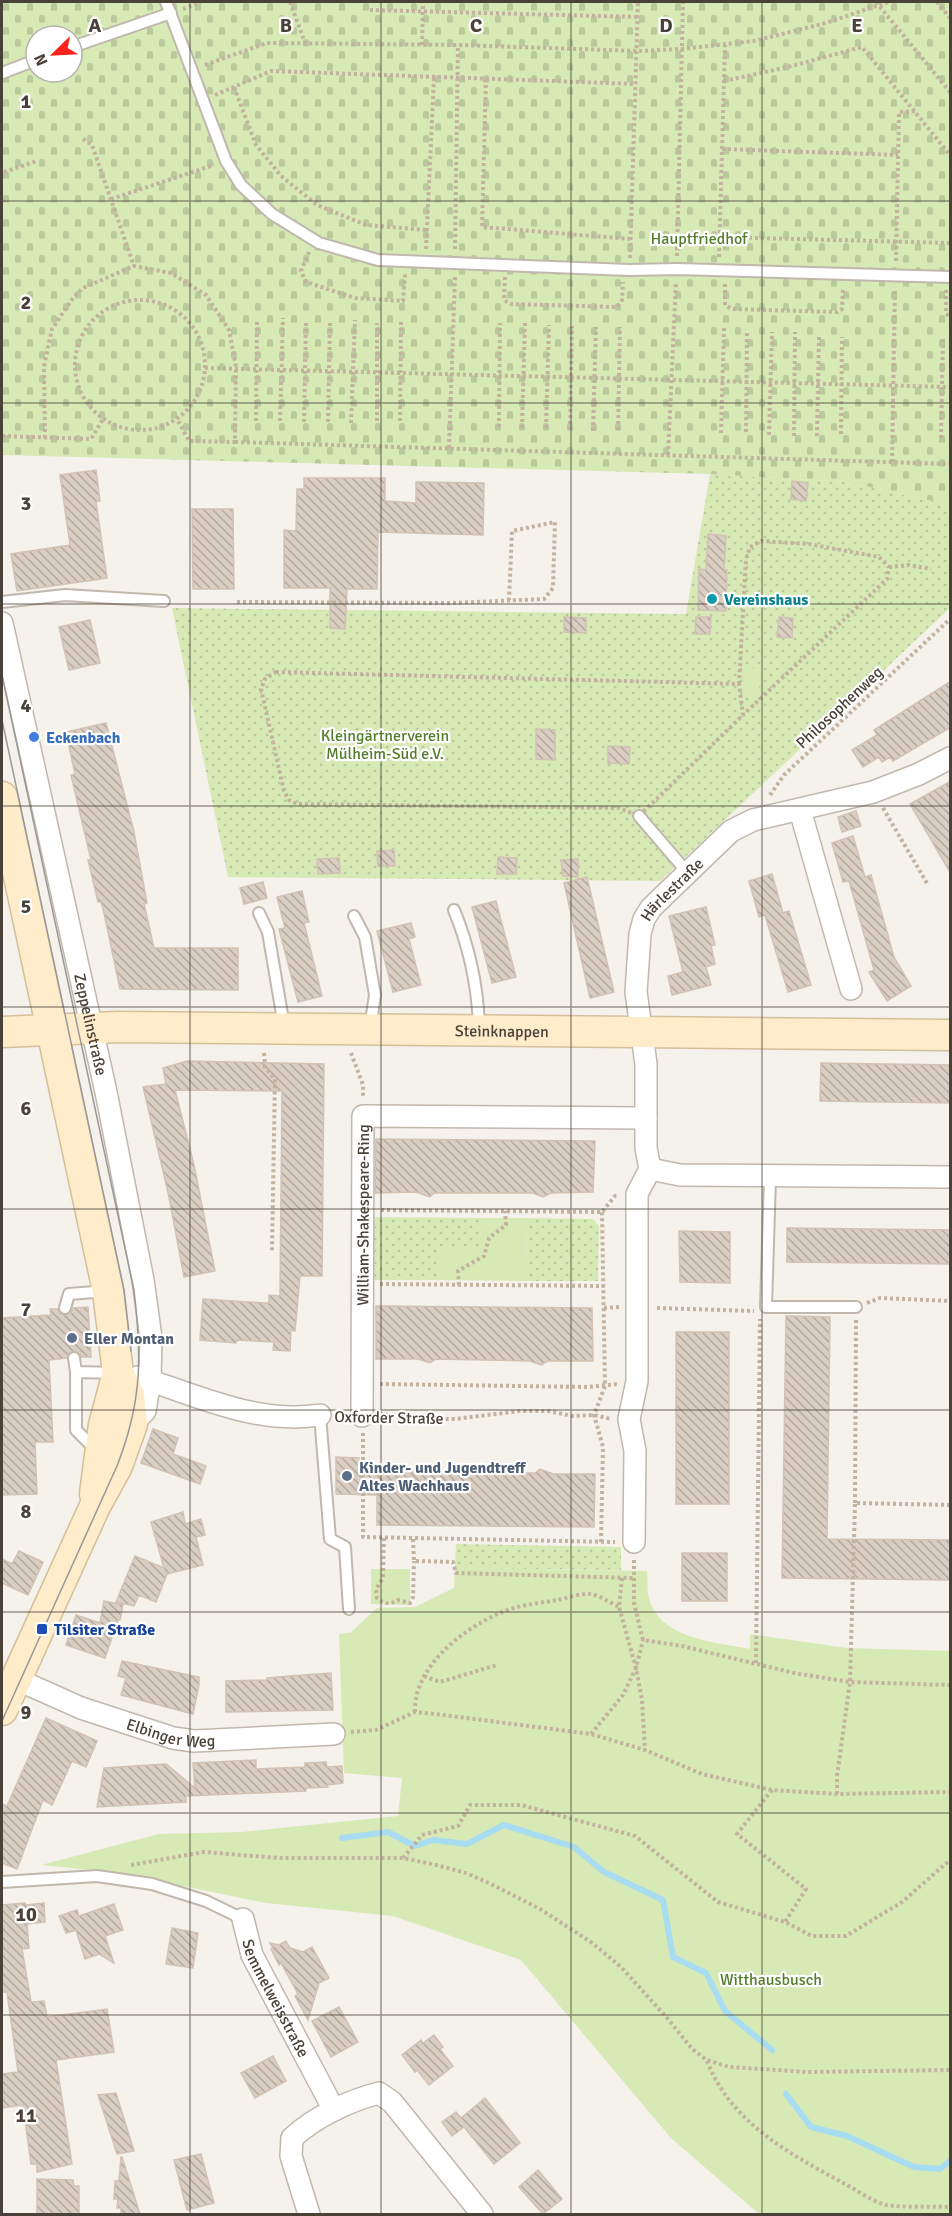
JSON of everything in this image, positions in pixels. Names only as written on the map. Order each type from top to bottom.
[{"type":"main road","name":"Zeppelinstraße","points":[[2,797],[108,1291],[118,1373],[129,1395],[132,1424],[117,1466],[95,1506],[2,1710]]},
{"type":"main road","name":"Steinknappen","points":[[2,1032],[91,1028],[274,1037],[359,1037],[479,1029],[951,1035]]},
{"type":"main road","name":"Zeppelinstraße","points":[[95,1506],[104,1425],[118,1373]]},
{"type":"street","name":"Zeppelinstraße","points":[[2,623],[91,1028],[143,1280],[151,1338],[150,1380],[145,1411],[132,1424]]},
{"type":"street","name":"Härlestraße","points":[[642,1032],[636,992],[640,934],[644,919],[651,908],[731,831],[753,820],[873,792],[919,774],[951,758]]},
{"type":"street","points":[[800,810],[851,989]]},
{"type":"street","points":[[634,1542],[635,1451],[630,1419],[637,1381],[637,1194],[650,1169],[646,1148],[646,1064],[642,1032]]},
{"type":"street","name":"William-Shakespeare-Ring","points":[[362,1416],[363,1116],[646,1118]]},
{"type":"street","points":[[650,1169],[680,1175],[951,1177]]},
{"type":"street","name":"Oxforder Straße","points":[[118,1373],[150,1380],[178,1392],[260,1415],[300,1418],[320,1415]]},
{"type":"street","name":"Elbinger Weg","points":[[16,1679],[81,1708],[173,1738],[194,1741],[334,1734]]},
{"type":"street","name":"Semmelweisstraße","points":[[243,1919],[252,1955],[334,2110]]},
{"type":"street","points":[[309,2214],[291,2156],[292,2138],[304,2127],[334,2110],[363,2097],[379,2093],[392,2102],[482,2214]]},
{"type":"lane","points":[[166,2],[226,161],[241,185],[272,214],[314,240],[378,260],[626,270],[676,269],[948,277]]},
{"type":"lane","points":[[84,43],[171,13]]},
{"type":"lane","points":[[2,73],[24,65]]},
{"type":"lane","points":[[2,602],[65,595],[164,601]]},
{"type":"lane","points":[[639,816],[687,872]]},
{"type":"lane","points":[[454,910],[463,932],[478,994],[479,1029]]},
{"type":"lane","points":[[259,913],[268,932],[274,1037]]},
{"type":"lane","points":[[354,916],[365,938],[375,995],[359,1037]]},
{"type":"lane","points":[[770,1177],[766,1307],[856,1307]]},
{"type":"lane","points":[[65,1308],[69,1294],[108,1291]]},
{"type":"lane","points":[[74,1358],[76,1430],[100,1453]]},
{"type":"lane","points":[[76,1372],[118,1373]]},
{"type":"lane","points":[[320,1415],[330,1539],[345,1547],[349,1609]]},
{"type":"lane","name":"Semmelweisstraße","points":[[2,1882],[97,1876],[152,1884],[206,1901],[243,1919]]},
{"type":"path","points":[[290,2],[305,43]]},
{"type":"path","points":[[422,45],[423,2]]},
{"type":"path","points":[[505,265],[504,300],[511,304],[617,307],[622,300],[630,239],[638,2]]},
{"type":"path","points":[[668,455],[676,269],[683,2]]},
{"type":"path","points":[[193,70],[267,43],[638,51],[724,45],[754,41],[826,23],[878,3],[888,2]]},
{"type":"path","points":[[937,2],[951,18]]},
{"type":"path","points":[[878,3],[951,92]]},
{"type":"path","points":[[370,10],[638,17]]},
{"type":"path","points":[[724,45],[719,237],[725,305],[732,309],[837,312],[842,309],[844,273]]},
{"type":"path","points":[[724,81],[789,67],[862,47],[951,155]]},
{"type":"path","points":[[204,100],[271,71],[636,84]]},
{"type":"path","points":[[425,262],[434,78]]},
{"type":"path","points":[[486,79],[482,227],[630,239]]},
{"type":"path","points":[[234,87],[256,145],[281,176],[316,205],[366,225],[427,230]]},
{"type":"path","points":[[83,139],[92,145],[134,266]]},
{"type":"path","points":[[722,149],[898,155]]},
{"type":"path","points":[[4,172],[37,161]]},
{"type":"path","points":[[111,199],[226,161]]},
{"type":"path","points":[[719,237],[951,243]]},
{"type":"path","points":[[314,240],[300,272],[306,282],[355,298],[403,301],[406,261]]},
{"type":"path","points":[[45,438],[44,366],[52,329],[73,298],[83,288],[134,266],[171,273],[206,295],[229,330],[237,367],[235,442]]},
{"type":"path","points":[[948,277],[946,314],[951,316]]},
{"type":"path","points":[[134,300],[156,302],[176,311],[192,326],[202,346],[205,368],[201,388],[191,405],[177,419],[159,427],[140,430],[121,428],[103,419],[87,403],[77,382],[75,359],[81,337],[87,328],[94,319],[112,306],[134,300]]},
{"type":"path","points":[[280,421],[283,318]]},
{"type":"path","points":[[256,421],[257,319]]},
{"type":"path","points":[[351,423],[355,320]]},
{"type":"path","points":[[304,422],[306,321]]},
{"type":"path","points":[[328,422],[330,321]]},
{"type":"path","points":[[399,421],[401,322]]},
{"type":"path","points":[[522,428],[525,322]]},
{"type":"path","points":[[377,323],[377,421]]},
{"type":"path","points":[[499,427],[500,323]]},
{"type":"path","points":[[546,428],[549,325]]},
{"type":"path","points":[[570,430],[572,326]]},
{"type":"path","points":[[593,431],[596,327]]},
{"type":"path","points":[[618,430],[620,327]]},
{"type":"path","points":[[722,433],[724,328]]},
{"type":"path","points":[[746,432],[747,330]]},
{"type":"path","points":[[769,435],[772,332]]},
{"type":"path","points":[[794,436],[795,332]]},
{"type":"path","points":[[817,436],[819,335]]},
{"type":"path","points":[[942,438],[944,336]]},
{"type":"path","points":[[842,337],[842,434]]},
{"type":"path","points":[[205,368],[282,368],[951,387]]},
{"type":"path","points":[[2,436],[91,439],[103,419]]},
{"type":"path","points":[[177,419],[189,441],[951,464]]},
{"type":"path","points":[[237,602],[452,603],[544,599],[554,588],[555,522],[512,531],[509,600]]},
{"type":"path","points":[[743,715],[739,684],[746,559],[750,547],[761,541],[809,544],[879,557],[889,567]]},
{"type":"path","points":[[889,567],[909,565],[931,569]]},
{"type":"path","points":[[739,684],[276,672],[265,679],[261,689],[284,791],[289,800],[297,804],[619,808],[639,816],[887,579],[889,567]]},
{"type":"path","name":"Philosophenweg","points":[[753,820],[784,775],[951,619]]},
{"type":"path","points":[[873,792],[928,885]]},
{"type":"path","points":[[272,1251],[275,1079],[265,1067],[274,1037]]},
{"type":"path","points":[[359,1037],[363,1116]]},
{"type":"path","points":[[601,1542],[603,1447],[594,1415],[605,1386],[602,1212],[615,1196],[637,1194]]},
{"type":"path","points":[[362,1210],[602,1212]]},
{"type":"path","points":[[459,1285],[458,1271],[484,1256],[489,1238],[506,1225],[505,1211]]},
{"type":"path","points":[[362,1284],[604,1286]]},
{"type":"path","points":[[837,1794],[837,1776],[850,1682],[855,1503],[856,1307],[880,1298],[951,1301]]},
{"type":"path","points":[[604,1308],[636,1306],[753,1311],[766,1307]]},
{"type":"path","points":[[756,1663],[760,1319],[766,1307]]},
{"type":"path","points":[[362,1384],[605,1386],[637,1381]]},
{"type":"path","name":"Oxforder Straße","points":[[362,1416],[389,1414],[429,1419],[455,1419],[520,1411],[548,1411],[572,1416],[594,1415],[604,1419],[630,1419]]},
{"type":"path","points":[[362,1416],[363,1537],[634,1542],[634,1603],[643,1640],[636,1668],[622,1695],[591,1734]]},
{"type":"path","points":[[855,1503],[951,1505]]},
{"type":"path","points":[[384,1538],[383,1578],[376,1588],[377,1598],[383,1603],[392,1604],[398,1600],[410,1603],[413,1597],[413,1539]]},
{"type":"path","points":[[414,1561],[453,1562],[456,1573],[633,1578]]},
{"type":"path","points":[[621,1578],[620,1607],[642,1700],[645,1750]]},
{"type":"path","points":[[415,1712],[414,1702],[418,1688],[431,1666],[458,1639],[501,1612],[590,1594],[620,1607]]},
{"type":"path","points":[[643,1640],[794,1673],[850,1682],[951,1685]]},
{"type":"path","points":[[424,1676],[440,1682],[476,1669],[497,1665]]},
{"type":"path","points":[[334,1734],[376,1730],[415,1712],[591,1734],[645,1750],[702,1774],[772,1790],[837,1794],[951,1792]]},
{"type":"path","points":[[772,1790],[737,1834],[806,1889],[785,1922]]},
{"type":"path","points":[[403,1858],[422,1835],[458,1826],[470,1805],[521,1805],[635,1836],[718,1902],[785,1922],[812,1936],[846,1936],[902,1902],[951,1860]]},
{"type":"path","points":[[97,1876],[143,1862],[204,1852],[279,1858],[403,1858],[466,1873],[491,1884],[540,1909],[591,1942],[621,1967],[692,2049],[707,2060],[729,2067],[808,2072],[951,2070]]},
{"type":"path","points":[[707,2060],[711,2072],[733,2105],[757,2130],[785,2151],[884,2204],[951,2207]]},
{"type":"green space","name":"Hauptfriedhof","points":[[2,2],[950,2],[950,505],[847,482],[710,474],[2,455]]},
{"type":"green space","name":"Kleingärtnerverein Mülheim-Süd e.V.","points":[[710,474],[847,482],[950,505],[950,608],[660,881],[228,877],[172,608],[686,614]]},
{"type":"green space","points":[[744,668],[764,669],[767,673],[755,695],[748,695],[744,691]]},
{"type":"green space","points":[[371,1217],[482,1218],[482,1249],[439,1249],[439,1280],[370,1280]]},
{"type":"green space","points":[[482,1218],[527,1218],[526,1281],[439,1280],[439,1249],[482,1249]]},
{"type":"green space","points":[[527,1218],[593,1219],[599,1226],[598,1281],[526,1281]]},
{"type":"green space","points":[[456,1544],[621,1547],[621,1570],[455,1568]]},
{"type":"green space","name":"Witthausbusch","points":[[455,1568],[647,1571],[648,1594],[653,1609],[662,1621],[689,1636],[750,1649],[750,1634],[847,1648],[950,1651],[950,2214],[759,2214],[671,2138],[521,1960],[393,1916],[266,1903],[120,1873],[41,1865],[159,1834],[242,1832],[398,1816],[402,1778],[344,1773],[339,1634],[350,1633],[377,1608],[415,1607],[454,1588]]},
{"type":"green space","points":[[371,1569],[410,1569],[410,1605],[371,1604]]},
{"type":"building","points":[[96,470],[100,501],[96,502],[107,578],[17,591],[11,554],[70,545],[60,475]]},
{"type":"building","points":[[304,478],[385,478],[385,501],[416,503],[416,482],[484,483],[483,535],[378,532],[377,589],[347,589],[345,629],[330,628],[330,588],[284,588],[284,530],[296,531],[297,489],[304,489]]},
{"type":"building","points":[[792,481],[808,483],[806,501],[791,499]]},
{"type":"building","points":[[192,509],[233,509],[234,589],[193,589]]},
{"type":"building","points":[[708,534],[726,536],[724,570],[727,570],[726,611],[698,610],[699,569],[706,570]]},
{"type":"building","points":[[564,617],[586,618],[586,633],[564,632]]},
{"type":"building","points":[[696,617],[711,617],[710,634],[695,634]]},
{"type":"building","points":[[779,617],[793,618],[792,638],[777,637]]},
{"type":"building","points":[[90,620],[100,663],[69,670],[59,627]]},
{"type":"building","points":[[951,681],[951,727],[893,761],[890,757],[882,762],[879,757],[863,767],[852,750],[877,735],[874,730]]},
{"type":"building","points":[[106,723],[134,832],[147,903],[144,904],[154,948],[238,948],[238,990],[120,989],[104,913],[101,902],[98,902],[88,860],[91,860],[71,775],[75,774],[66,732]]},
{"type":"building","points":[[536,729],[555,730],[555,760],[536,759]]},
{"type":"building","points":[[608,746],[630,747],[629,764],[608,763]]},
{"type":"building","points":[[951,781],[951,874],[910,804]]},
{"type":"building","points":[[856,811],[861,826],[842,832],[838,817]]},
{"type":"building","points":[[853,836],[865,877],[871,875],[894,957],[911,986],[887,1001],[869,972],[874,970],[849,881],[843,882],[832,843]]},
{"type":"building","points":[[394,850],[395,866],[378,866],[377,851]]},
{"type":"building","points":[[498,857],[517,858],[516,874],[497,874]]},
{"type":"building","points":[[339,858],[340,873],[318,874],[317,859]]},
{"type":"building","points":[[578,859],[578,877],[563,876],[561,860]]},
{"type":"building","points":[[772,874],[783,913],[789,911],[811,985],[788,992],[765,915],[759,917],[749,881]]},
{"type":"building","points":[[587,877],[614,992],[590,998],[564,883]]},
{"type":"building","points":[[263,882],[267,898],[244,904],[240,888]]},
{"type":"building","points":[[302,891],[309,922],[304,923],[322,996],[298,1002],[279,929],[285,928],[277,897]]},
{"type":"building","points":[[496,901],[516,977],[492,983],[472,907]]},
{"type":"building","points":[[706,907],[715,945],[711,946],[715,964],[706,967],[711,985],[672,995],[668,976],[683,972],[669,916]]},
{"type":"building","points":[[411,923],[415,937],[409,939],[421,985],[393,992],[377,931]]},
{"type":"building","points":[[187,1061],[324,1064],[322,1276],[300,1276],[295,1331],[291,1330],[290,1351],[273,1350],[274,1342],[237,1340],[236,1343],[200,1340],[203,1299],[269,1303],[269,1295],[280,1296],[282,1091],[175,1090],[194,1165],[215,1271],[184,1277],[168,1192],[143,1087],[166,1084],[163,1068]]},
{"type":"building","points":[[821,1063],[951,1065],[951,1103],[820,1101]]},
{"type":"building","points":[[376,1139],[595,1141],[593,1192],[551,1193],[543,1197],[533,1193],[434,1193],[430,1197],[416,1192],[375,1193]]},
{"type":"building","points":[[787,1228],[951,1230],[951,1264],[787,1262]]},
{"type":"building","points":[[679,1231],[730,1232],[730,1283],[680,1282]]},
{"type":"building","points":[[376,1306],[592,1308],[593,1361],[548,1361],[541,1365],[530,1361],[436,1359],[430,1363],[418,1359],[376,1359]]},
{"type":"building","points":[[88,1307],[91,1357],[81,1357],[74,1351],[69,1353],[67,1358],[49,1360],[53,1442],[35,1442],[37,1494],[2,1495],[2,1318],[51,1315],[50,1309],[58,1309],[60,1314],[66,1315],[71,1313],[73,1308]]},
{"type":"building","points":[[786,1316],[830,1317],[827,1539],[951,1540],[951,1580],[782,1578]]},
{"type":"building","points":[[676,1332],[729,1332],[729,1504],[676,1504]]},
{"type":"building","points":[[153,1429],[178,1438],[173,1454],[206,1466],[200,1484],[141,1463]]},
{"type":"building","points":[[336,1457],[359,1458],[359,1472],[421,1472],[430,1468],[439,1473],[535,1473],[540,1469],[553,1474],[595,1474],[594,1527],[377,1525],[377,1495],[336,1494]]},
{"type":"building","points":[[183,1512],[185,1524],[201,1519],[205,1535],[196,1537],[203,1565],[167,1574],[156,1602],[139,1595],[134,1606],[116,1602],[135,1556],[164,1568],[151,1522]]},
{"type":"building","points":[[19,1551],[43,1562],[28,1595],[2,1583],[2,1559],[12,1564]]},
{"type":"building","points":[[682,1553],[727,1553],[727,1601],[682,1601]]},
{"type":"building","points":[[104,1601],[123,1605],[120,1620],[118,1620],[105,1658],[66,1645],[76,1615],[100,1623]]},
{"type":"building","points":[[122,1661],[199,1677],[193,1714],[121,1695],[126,1678],[118,1676]]},
{"type":"building","points":[[331,1673],[333,1710],[226,1712],[226,1681],[267,1680],[267,1678]]},
{"type":"building","points":[[46,1718],[97,1741],[86,1767],[72,1761],[52,1805],[43,1800],[17,1869],[2,1863],[2,1804],[7,1806]]},
{"type":"building","points":[[256,1760],[256,1769],[305,1767],[305,1763],[326,1762],[327,1767],[342,1766],[343,1783],[327,1785],[328,1787],[306,1788],[306,1791],[186,1796],[186,1802],[97,1807],[104,1768],[166,1764],[195,1788],[193,1763]]},
{"type":"building","points":[[25,1903],[26,1905],[44,1903],[45,1922],[27,1924],[29,1948],[22,1949],[31,2002],[44,2001],[47,2017],[107,2009],[114,2052],[56,2060],[72,2164],[37,2172],[37,2164],[31,2164],[23,2105],[2,2108],[2,2074],[18,2072],[7,1992],[2,1992],[2,1905]]},
{"type":"building","points":[[114,1904],[123,1930],[105,1936],[114,1963],[99,1954],[85,1959],[76,1930],[66,1933],[59,1916],[77,1910],[79,1916]]},
{"type":"building","points":[[172,1928],[198,1933],[193,1968],[166,1964]]},
{"type":"building","points":[[286,1941],[290,1948],[303,1952],[312,1947],[329,1978],[319,1983],[308,2020],[295,1996],[298,1994],[271,1949],[273,1948],[270,1943],[279,1945]]},
{"type":"building","points":[[339,2007],[358,2042],[331,2057],[312,2021]]},
{"type":"building","points":[[434,2035],[443,2047],[440,2049],[453,2066],[429,2085],[402,2055],[421,2040],[423,2043]]},
{"type":"building","points":[[273,2056],[286,2081],[255,2098],[241,2073]]},
{"type":"building","points":[[116,2093],[134,2151],[117,2154],[98,2095]]},
{"type":"building","points":[[485,2098],[520,2143],[494,2164],[464,2127],[452,2136],[442,2122],[456,2112],[461,2118]]},
{"type":"building","points":[[201,2154],[214,2203],[187,2210],[174,2160]]},
{"type":"building","points":[[121,2157],[140,2214],[121,2214],[121,2208],[117,2208],[118,2199],[114,2199],[115,2181],[119,2181]]},
{"type":"building","points":[[538,2170],[562,2199],[543,2214],[519,2187]]},
{"type":"building","points":[[37,2179],[73,2180],[74,2186],[79,2186],[79,2214],[37,2214]]},
{"type":"waterway","points":[[342,1838],[388,1832],[415,1846],[433,1840],[467,1844],[504,1825],[574,1847],[604,1872],[663,1900],[673,1957],[706,1973],[725,2011],[772,2050]]},
{"type":"waterway","points":[[786,2094],[811,2127],[847,2136],[914,2167],[940,2169],[950,2161]]},
{"type":"tram line","points":[[2,675],[134,1290],[139,1358],[131,1421],[117,1466],[2,1721]]},
{"type":"tram line","points":[[2,720],[124,1290],[131,1351]]},
{"type":"place","name":"Vereinshaus","points":[[712,599]]},
{"type":"place","name":"Eckenbach","points":[[34,737]]},
{"type":"place","name":"Eller Montan","points":[[72,1338]]},
{"type":"place","name":"Kinder- und Jugendtreff Altes Wachhaus","points":[[347,1476]]},
{"type":"place","name":"Tilsiter Straße","points":[[42,1629]]}]
